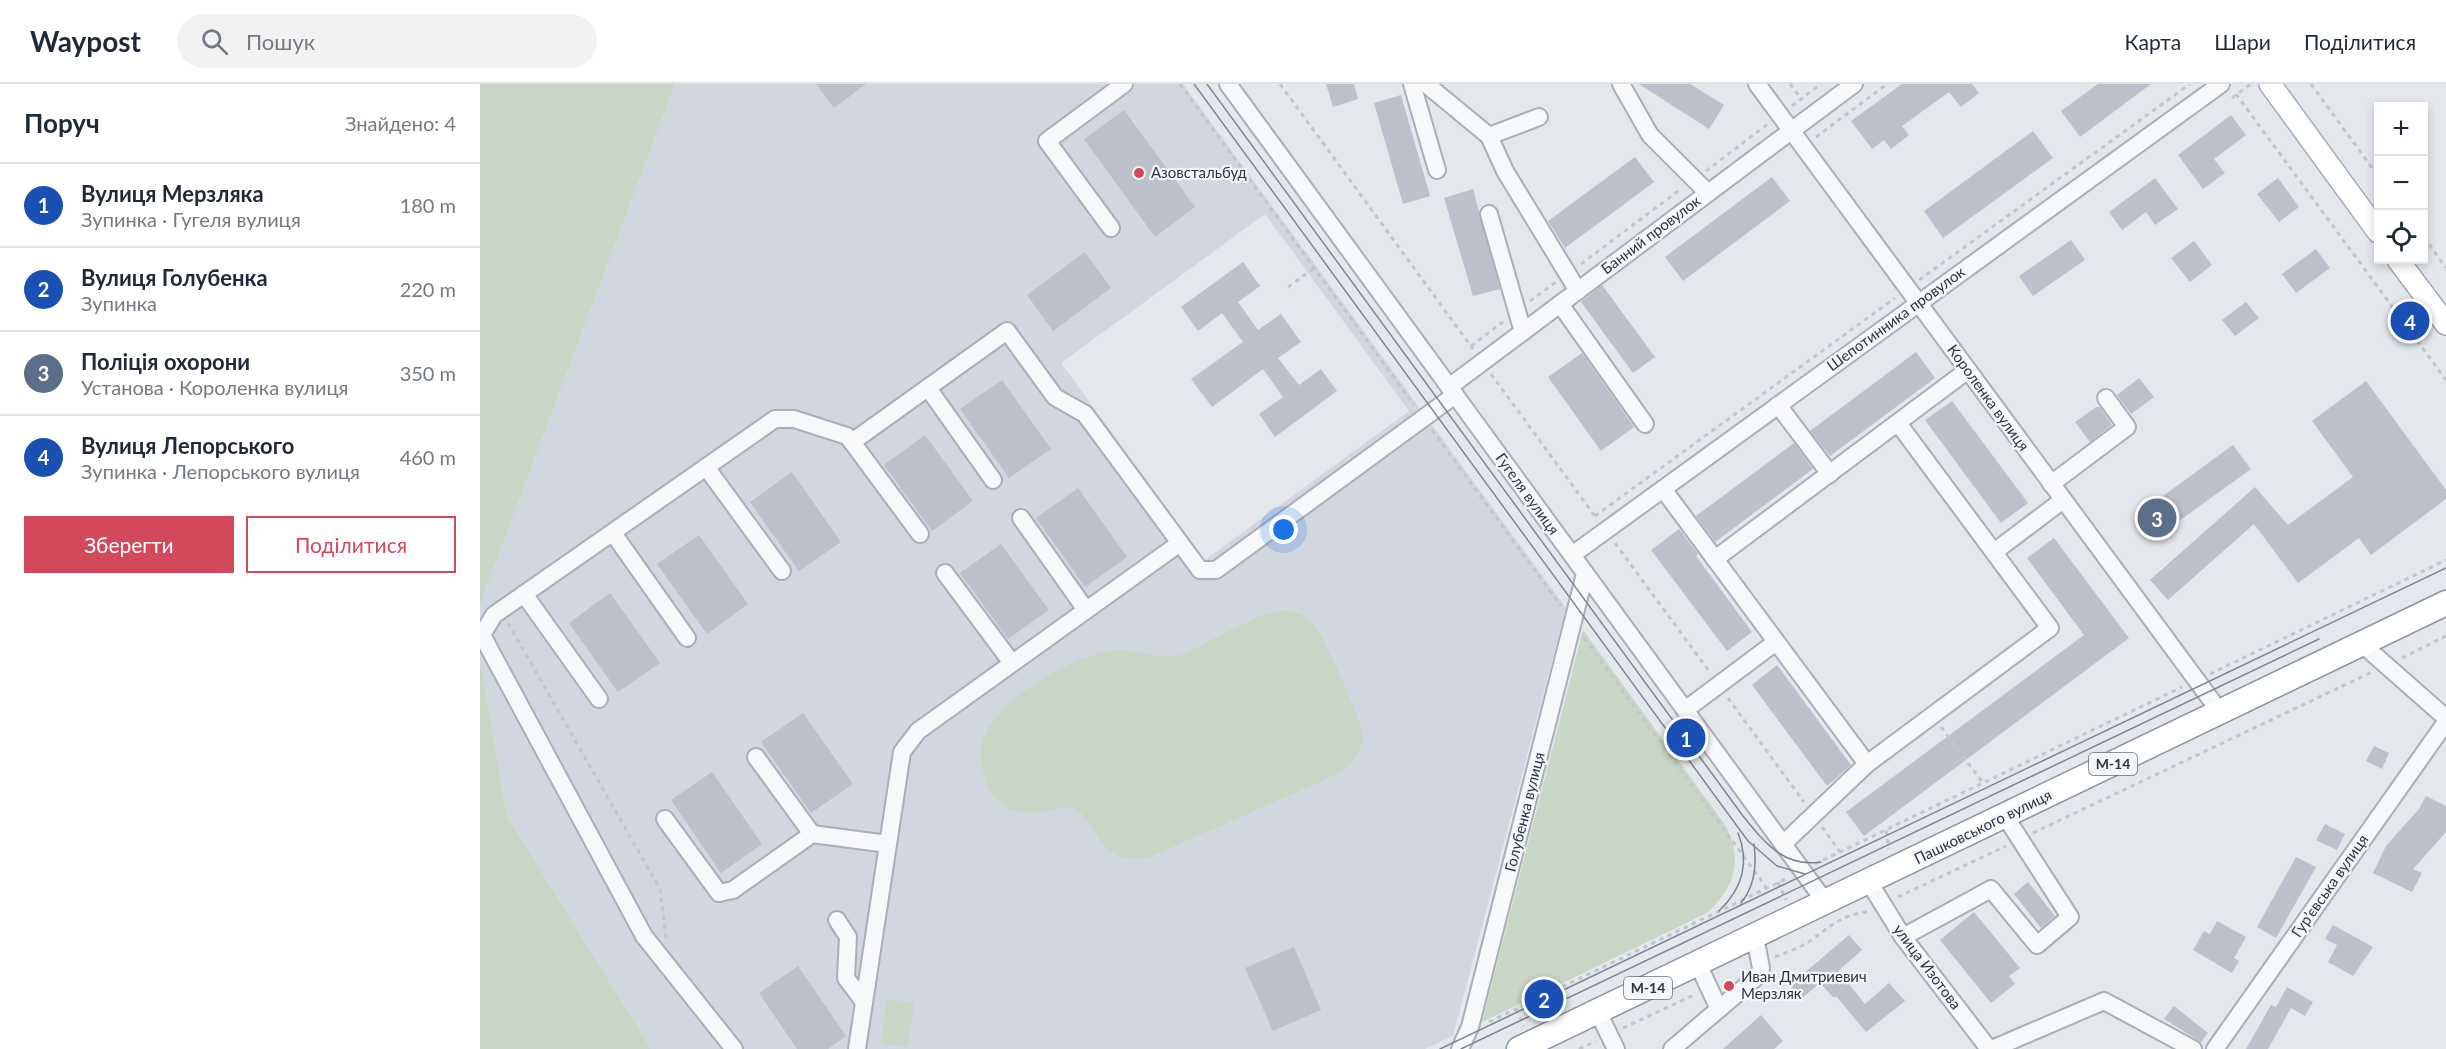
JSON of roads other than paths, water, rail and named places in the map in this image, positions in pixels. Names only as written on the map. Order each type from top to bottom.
[{"type":"highway","name":"Пашковського вулиця","points":[[1519,1049],[2446,603]]},
{"type":"main road","points":[[2270,84],[2374,225]]},
{"type":"main road","points":[[2401,264],[2446,324]]},
{"type":"street","points":[[1111,228],[1047,141],[1124,84]]},
{"type":"street","name":"Гугеля вулиця","points":[[1228,84],[1826,903]]},
{"type":"street","points":[[1412,84],[1437,170]]},
{"type":"street","points":[[1426,84],[1489,136],[1504,171],[1578,291]]},
{"type":"street","points":[[1621,84],[1650,135],[1708,193]]},
{"type":"street","name":"Короленка вулиця","points":[[1757,84],[2220,712]]},
{"type":"street","name":"Банний провулок","points":[[1180,543],[1200,570],[1216,570],[1424,418],[1483,362],[1854,84]]},
{"type":"street","name":"Шепотинника провулок","points":[[1572,555],[2221,84]]},
{"type":"street","points":[[1489,136],[1539,117]]},
{"type":"street","points":[[1489,214],[1523,332]]},
{"type":"street","points":[[1560,304],[1645,424]]},
{"type":"street","points":[[852,442],[1007,331],[1055,397],[1085,414],[1180,543],[918,730],[902,752],[857,1049]]},
{"type":"street","points":[[1715,559],[1968,370]]},
{"type":"street","points":[[928,388],[993,480]]},
{"type":"street","points":[[2051,483],[2127,427],[2106,398]]},
{"type":"street","points":[[1778,405],[1830,474]]},
{"type":"street","points":[[734,1049],[644,936],[482,635],[493,616],[501,610],[775,419],[794,418],[847,436],[920,534]]},
{"type":"street","points":[[1783,844],[1867,764],[2050,628],[1898,423]]},
{"type":"street","points":[[706,467],[782,571]]},
{"type":"street","points":[[1663,489],[1867,764]]},
{"type":"street","points":[[1994,552],[2063,500]]},
{"type":"street","points":[[1021,518],[1086,610]]},
{"type":"street","points":[[613,533],[687,638]]},
{"type":"street","points":[[945,573],[1012,663]]},
{"type":"street","name":"Голубенка вулиця","points":[[1460,1049],[1470,1027],[1585,574]]},
{"type":"street","points":[[524,594],[598,699]]},
{"type":"street","points":[[1685,710],[1776,642]]},
{"type":"street","points":[[2362,644],[2446,720]]},
{"type":"street","name":"Гур’євська вулиця","points":[[2215,1049],[2446,720]]},
{"type":"street","points":[[756,757],[812,834]]},
{"type":"street","points":[[1903,937],[1991,889],[2037,945],[2070,917],[2005,816]]},
{"type":"street","points":[[666,819],[719,893],[733,890],[812,834],[888,844]]},
{"type":"street","name":"улица Изотова","points":[[1869,882],[1881,906],[1903,937],[1991,1049],[2103,1001],[2193,1049]]},
{"type":"street","points":[[837,920],[848,937],[846,978],[864,1002]]},
{"type":"street","points":[[1672,1049],[1759,975],[1761,969],[1755,937]]},
{"type":"street","points":[[1698,964],[1719,1009]]},
{"type":"street","points":[[1598,1012],[1616,1049]]},
{"type":"tram line","points":[[1194,84],[1748,841],[1777,866],[1805,874]]},
{"type":"tram line","points":[[1207,84],[1743,816],[1768,844],[1786,857],[1808,863],[1821,862]]},
{"type":"tram line","points":[[1440,1049],[2446,568]]},
{"type":"tram line","points":[[1461,1049],[2319,639]]},
{"type":"tram line","points":[[1719,911],[1733,894],[1742,875],[1742,844],[1738,833]]},
{"type":"tram line","points":[[1741,903],[1754,875],[1754,844]]},
{"type":"place","name":"Азовстальбуд","points":[[1139,173]]},
{"type":"place","name":"Вулиця Лепорського","points":[[2410,321]]},
{"type":"place","name":"Поліція охорони","points":[[2157,518]]},
{"type":"place","name":"Вулиця Мерзляка","points":[[1686,738]]},
{"type":"place","name":"Иван Дмитриевич Мерзляк","points":[[1729,986]]},
{"type":"place","name":"Вулиця Голубенка","points":[[1544,999]]}]
